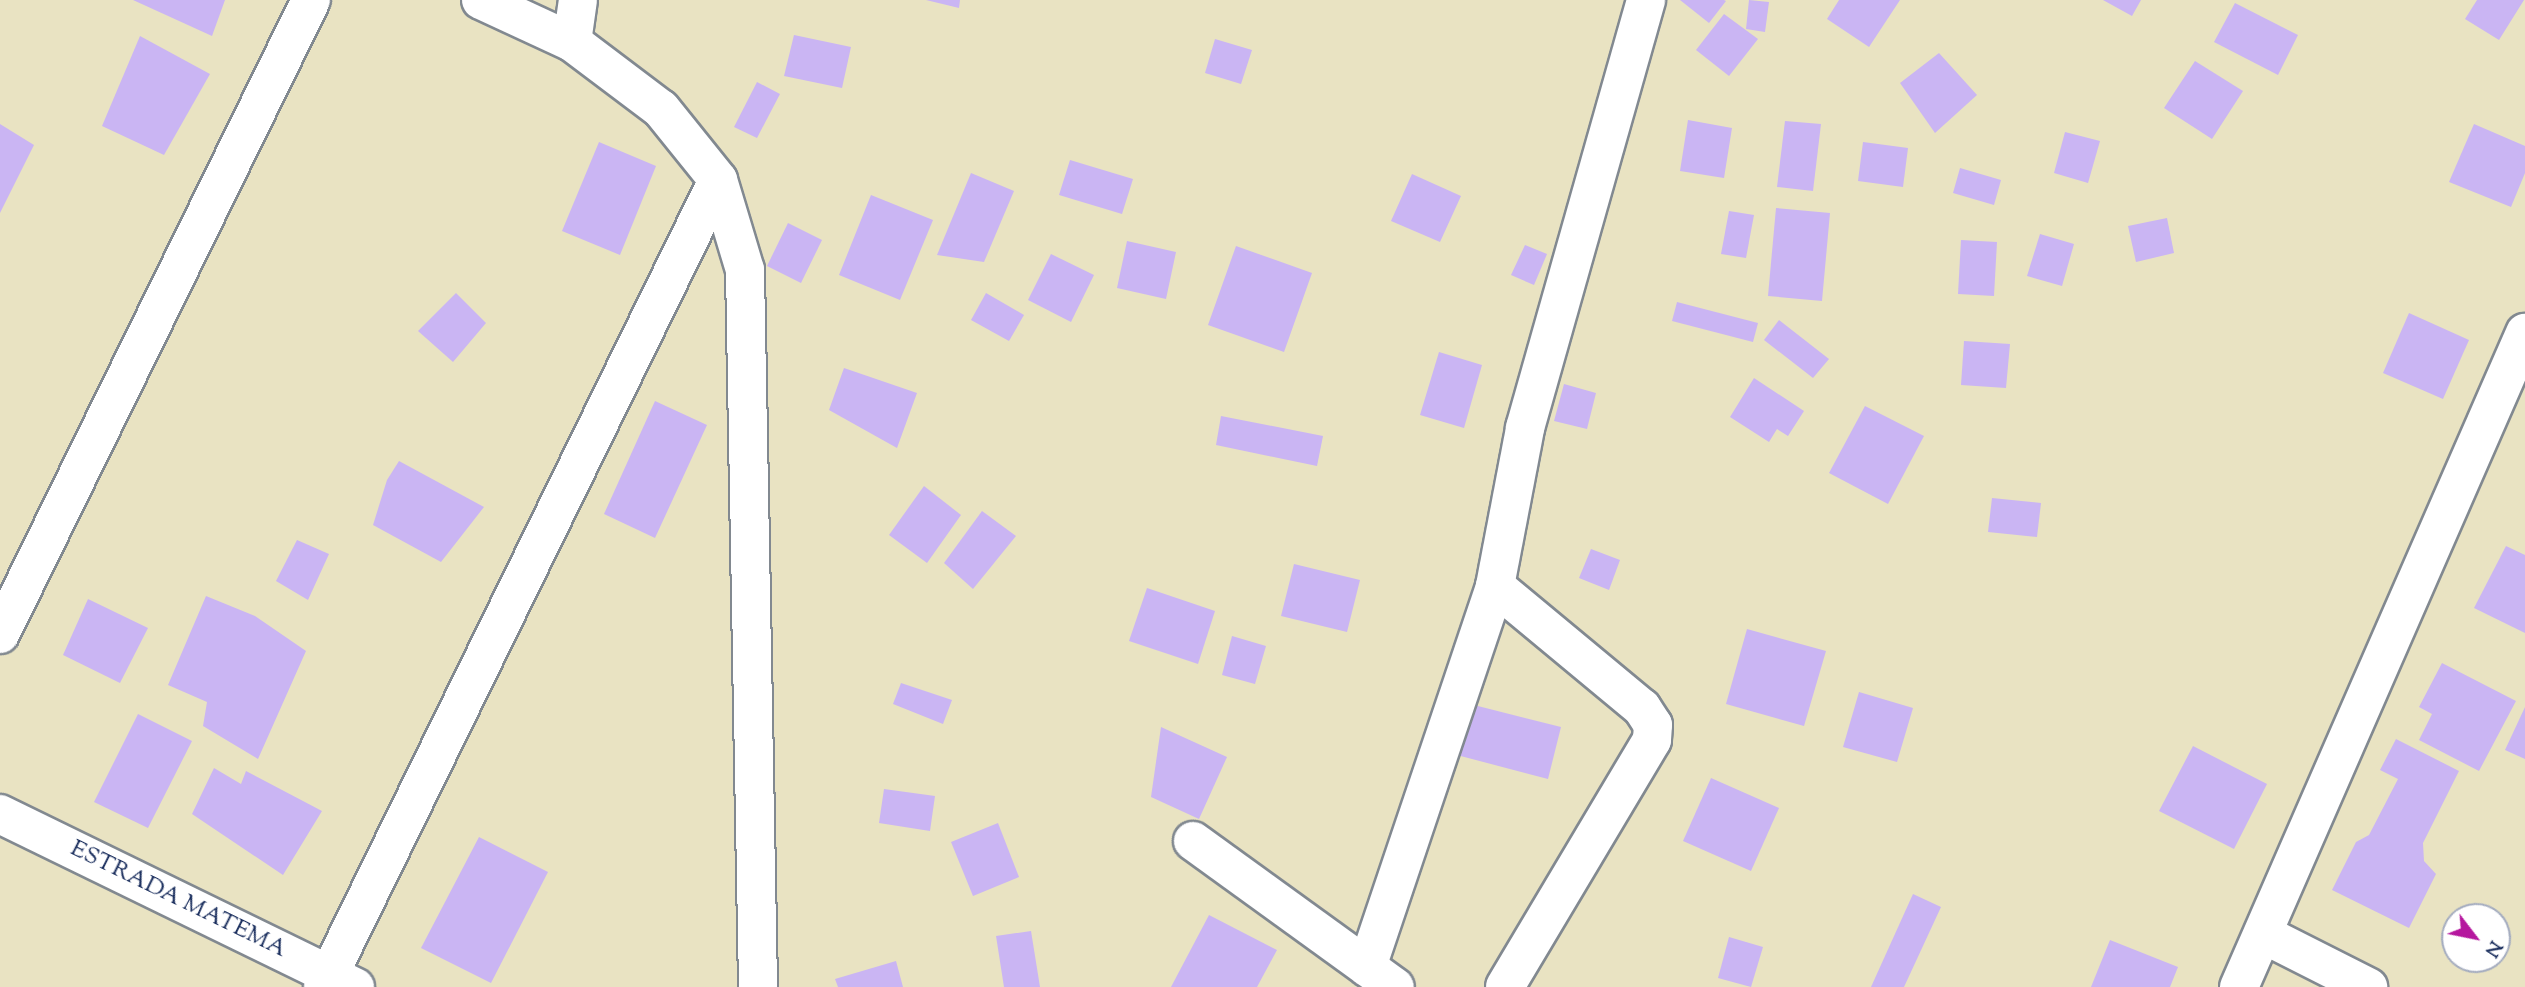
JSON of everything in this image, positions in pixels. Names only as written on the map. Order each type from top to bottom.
[{"type":"street","points":[[0,634],[311,0]]},
{"type":"street","points":[[481,0],[572,42],[661,110],[718,180],[745,270],[758,987]]},
{"type":"street","points":[[572,42],[578,0]]},
{"type":"street","points":[[1193,841],[1381,977],[1495,586],[1525,428],[1646,0]]},
{"type":"street","points":[[336,982],[718,180]]},
{"type":"street","points":[[2239,987],[2525,333]]},
{"type":"street","points":[[1495,586],[1642,708],[1653,725],[1652,740],[1505,987]]},
{"type":"street","name":"ESTRADA MATEMA","points":[[0,814],[336,982]]},
{"type":"street","points":[[2263,933],[2368,987]]},
{"type":"building","points":[[133,0],[225,0],[212,36]]},
{"type":"building","points":[[926,0],[960,0],[959,8]]},
{"type":"building","points":[[1680,0],[1724,0],[1726,1],[1709,23]]},
{"type":"building","points":[[1749,0],[1769,2],[1765,32],[1746,29]]},
{"type":"building","points":[[1839,0],[1900,0],[1869,47],[1827,19]]},
{"type":"building","points":[[2103,0],[2141,0],[2132,16]]},
{"type":"building","points":[[2477,0],[2524,0],[2499,40],[2465,19]]},
{"type":"building","points":[[2235,3],[2298,35],[2278,75],[2214,42]]},
{"type":"building","points":[[1724,14],[1758,39],[1729,76],[1696,50]]},
{"type":"building","points":[[794,35],[851,47],[842,88],[784,76]]},
{"type":"building","points":[[140,36],[210,74],[164,155],[102,126]]},
{"type":"building","points":[[1215,39],[1252,50],[1241,84],[1205,73]]},
{"type":"building","points":[[1939,53],[1977,95],[1935,133],[1900,83]]},
{"type":"building","points":[[2195,61],[2243,91],[2212,139],[2164,108]]},
{"type":"building","points":[[757,82],[780,94],[757,138],[734,127]]},
{"type":"building","points":[[1688,120],[1732,128],[1724,178],[1680,171]]},
{"type":"building","points":[[1785,121],[1821,124],[1813,191],[1777,187]]},
{"type":"building","points":[[0,124],[34,145],[0,213]]},
{"type":"building","points":[[2474,124],[2525,146],[2525,173],[2511,207],[2449,182]]},
{"type":"building","points":[[2065,132],[2100,141],[2088,183],[2054,173]]},
{"type":"building","points":[[599,142],[656,166],[620,255],[562,231]]},
{"type":"building","points":[[1863,142],[1908,148],[1903,187],[1858,181]]},
{"type":"building","points":[[1070,160],[1133,179],[1122,214],[1059,195]]},
{"type":"building","points":[[1960,168],[2001,180],[1994,205],[1953,193]]},
{"type":"building","points":[[971,173],[1014,191],[984,262],[937,255]]},
{"type":"building","points":[[1412,174],[1461,196],[1440,242],[1391,221]]},
{"type":"building","points":[[871,195],[933,220],[900,300],[839,275]]},
{"type":"building","points":[[1776,208],[1830,213],[1822,301],[1768,296]]},
{"type":"building","points":[[1729,211],[1754,215],[1746,258],[1721,254]]},
{"type":"building","points":[[2167,218],[2174,253],[2136,262],[2128,226]]},
{"type":"building","points":[[788,223],[822,240],[801,283],[767,266]]},
{"type":"building","points":[[2040,234],[2074,244],[2062,286],[2027,276]]},
{"type":"building","points":[[1961,240],[1997,242],[1994,296],[1958,294]]},
{"type":"building","points":[[1127,241],[1176,252],[1166,299],[1117,288]]},
{"type":"building","points":[[1525,245],[1547,254],[1534,285],[1511,275]]},
{"type":"building","points":[[1236,246],[1312,273],[1284,352],[1208,325]]},
{"type":"building","points":[[1051,254],[1094,275],[1071,322],[1028,300]]},
{"type":"building","points":[[456,293],[486,323],[453,362],[418,331]]},
{"type":"building","points":[[986,293],[1024,315],[1009,341],[971,320]]},
{"type":"building","points":[[1677,302],[1758,323],[1753,342],[1672,321]]},
{"type":"building","points":[[2409,313],[2469,340],[2443,399],[2383,373]]},
{"type":"building","points":[[1779,320],[1829,359],[1813,378],[1764,340]]},
{"type":"building","points":[[1964,341],[2010,344],[2006,388],[1961,385]]},
{"type":"building","points":[[1439,352],[1482,365],[1464,428],[1420,415]]},
{"type":"building","points":[[844,368],[917,393],[897,448],[829,410]]},
{"type":"building","points":[[1754,378],[1804,411],[1788,436],[1777,429],[1769,442],[1730,417]]},
{"type":"building","points":[[1564,384],[1596,393],[1587,429],[1554,421]]},
{"type":"building","points":[[655,401],[707,425],[655,538],[604,514]]},
{"type":"building","points":[[1865,406],[1924,436],[1888,504],[1829,473]]},
{"type":"building","points":[[1221,416],[1323,436],[1317,466],[1216,445]]},
{"type":"building","points":[[399,461],[484,507],[441,562],[373,525],[387,480]]},
{"type":"building","points":[[924,486],[961,515],[927,563],[889,535]]},
{"type":"building","points":[[1992,498],[2041,503],[2037,537],[1988,532]]},
{"type":"building","points":[[982,511],[1016,536],[973,589],[944,563]]},
{"type":"building","points":[[297,540],[329,554],[308,600],[276,581]]},
{"type":"building","points":[[2506,546],[2525,555],[2525,633],[2474,608]]},
{"type":"building","points":[[1591,549],[1620,560],[1609,590],[1579,578]]},
{"type":"building","points":[[1294,564],[1360,580],[1347,632],[1281,616]]},
{"type":"building","points":[[1147,588],[1215,611],[1198,664],[1129,641]]},
{"type":"building","points":[[206,596],[255,616],[306,651],[258,759],[203,726],[207,702],[168,685]]},
{"type":"building","points":[[88,599],[148,628],[120,683],[63,655]]},
{"type":"building","points":[[1747,629],[1826,651],[1804,726],[1726,704]]},
{"type":"building","points":[[1232,636],[1266,646],[1255,684],[1222,675]]},
{"type":"building","points":[[2442,663],[2516,701],[2479,771],[2419,740],[2432,714],[2419,707]]},
{"type":"building","points":[[901,683],[952,700],[943,724],[893,704]]},
{"type":"building","points":[[1859,692],[1913,708],[1897,762],[1843,747]]},
{"type":"building","points":[[1466,703],[1561,727],[1548,779],[1453,754]]},
{"type":"building","points":[[2525,707],[2525,759],[2505,750]]},
{"type":"building","points":[[138,714],[192,741],[148,828],[94,802]]},
{"type":"building","points":[[1161,727],[1227,757],[1199,819],[1151,797]]},
{"type":"building","points":[[2396,739],[2459,771],[2423,843],[2424,861],[2436,874],[2409,928],[2332,890],[2356,842],[2369,835],[2398,779],[2380,770]]},
{"type":"building","points":[[2193,746],[2267,784],[2234,849],[2159,811]]},
{"type":"building","points":[[214,768],[241,784],[246,771],[322,811],[283,875],[192,814]]},
{"type":"building","points":[[1711,778],[1779,808],[1751,871],[1683,841]]},
{"type":"building","points":[[884,789],[935,796],[930,831],[879,823]]},
{"type":"building","points":[[998,823],[1019,877],[973,896],[951,842]]},
{"type":"building","points":[[479,837],[548,872],[491,983],[421,948]]},
{"type":"building","points":[[1913,894],[1941,907],[1904,987],[1871,987]]},
{"type":"building","points":[[1209,915],[1277,950],[1257,987],[1171,987]]},
{"type":"building","points":[[1031,931],[1040,987],[1004,987],[996,936]]},
{"type":"building","points":[[1729,937],[1763,947],[1751,987],[1718,978]]},
{"type":"building","points":[[2110,940],[2178,967],[2170,987],[2091,987]]},
{"type":"building","points":[[896,961],[903,987],[838,987],[835,979]]}]
